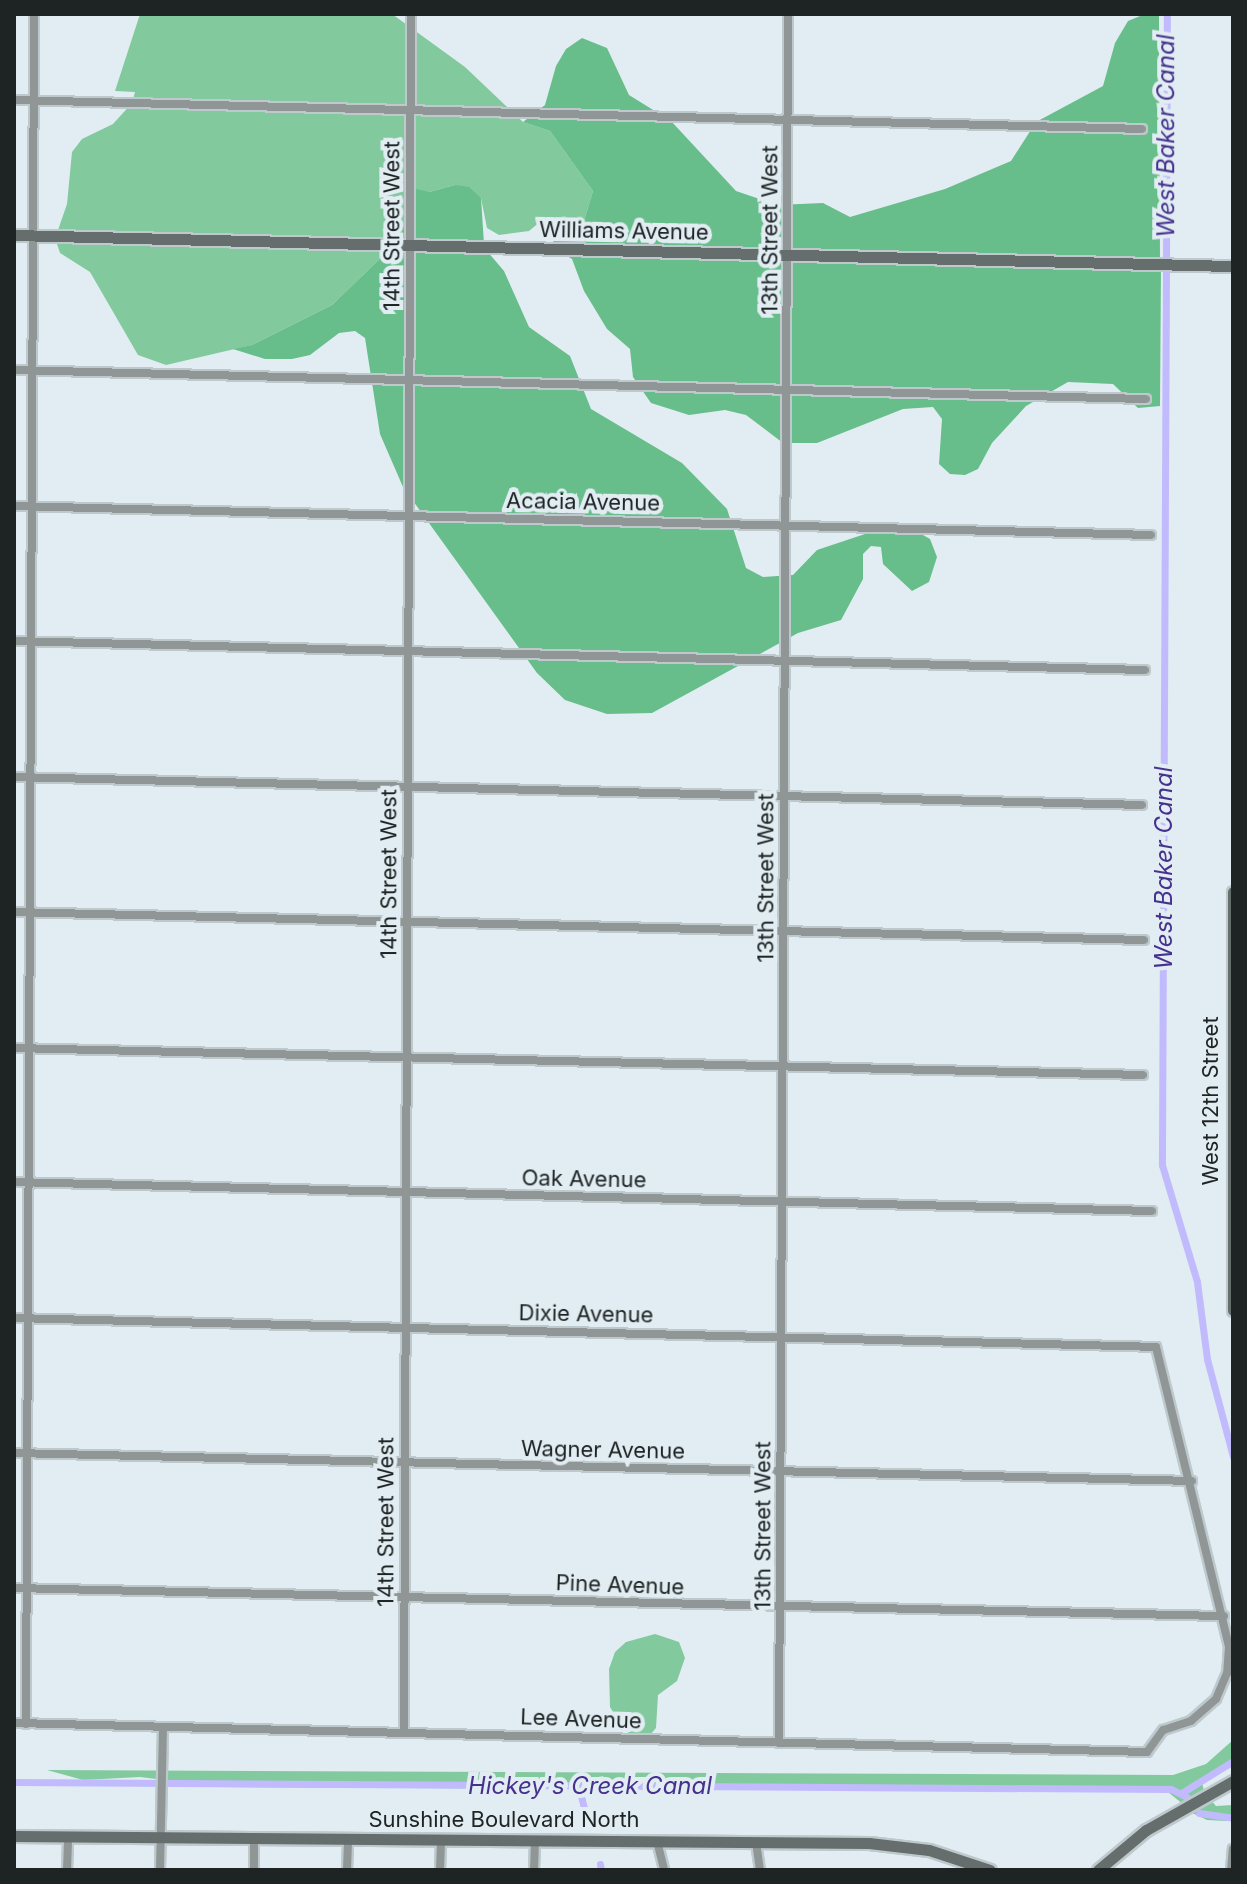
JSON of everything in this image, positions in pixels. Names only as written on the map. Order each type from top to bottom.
[{"type":"street","points":[[26,1724],[34,14]]},
{"type":"street","name":"14th Street West","points":[[404,1733],[411,14]]},
{"type":"street","name":"13th Street West","points":[[779,1743],[788,14]]},
{"type":"street","points":[[14,100],[1142,129]]},
{"type":"street","name":"Williams Avenue","points":[[14,235],[1233,266]]},
{"type":"street","points":[[14,370],[1146,399]]},
{"type":"street","name":"Acacia Avenue","points":[[14,506],[1151,535]]},
{"type":"street","points":[[14,641],[1145,670]]},
{"type":"street","points":[[14,777],[1142,805]]},
{"type":"street","name":"West 12th Street","points":[[1233,892],[1233,1310]]},
{"type":"street","points":[[14,912],[1144,940]]},
{"type":"street","points":[[14,1048],[1143,1075]]},
{"type":"street","name":"Oak Avenue","points":[[14,1182],[1152,1211]]},
{"type":"street","name":"Dixie Avenue","points":[[14,1318],[1156,1347],[1192,1481]]},
{"type":"street","name":"Wagner Avenue","points":[[14,1453],[1192,1481]]},
{"type":"street","points":[[1192,1481],[1224,1616]]},
{"type":"street","name":"Pine Avenue","points":[[14,1588],[1224,1616]]},
{"type":"street","name":"Lee Avenue","points":[[14,1723],[1147,1752],[1163,1730],[1200,1715],[1220,1692],[1229,1666],[1224,1616]]},
{"type":"street","points":[[160,1870],[163,1727]]},
{"type":"street","points":[[1098,1870],[1146,1830],[1233,1781]]},
{"type":"street","name":"Sunshine Boulevard North","points":[[14,1836],[907,1846],[990,1870]]},
{"type":"street","points":[[67,1870],[68,1836]]},
{"type":"street","points":[[254,1838],[254,1870]]},
{"type":"street","points":[[347,1870],[348,1839]]},
{"type":"street","points":[[440,1870],[441,1840]]},
{"type":"street","points":[[534,1870],[535,1840]]},
{"type":"street","points":[[657,1841],[664,1870]]},
{"type":"street","points":[[756,1842],[760,1870]]},
{"type":"street","points":[[1231,1870],[1233,1849]]},
{"type":"green space","points":[[140,14],[392,14],[465,67],[523,122],[550,131],[593,191],[584,221],[541,221],[529,231],[499,235],[487,228],[481,198],[455,185],[429,192],[400,242],[57,233],[67,204],[72,152],[82,139],[113,124],[132,103],[135,92],[115,91]]},
{"type":"green space","points":[[1145,14],[1159,14],[1160,261],[556,246],[550,236],[546,223],[584,221],[593,191],[550,131],[523,122],[545,105],[556,66],[566,49],[582,38],[607,48],[629,95],[671,121],[736,191],[777,205],[823,203],[850,217],[945,189],[1011,161],[1036,122],[1103,86],[1115,43],[1128,21]]},
{"type":"green space","points":[[455,185],[469,187],[481,198],[484,244],[400,242],[412,188],[429,192]]},
{"type":"green space","points":[[56,241],[391,248],[332,305],[252,345],[166,365],[138,355],[90,272],[60,253]]},
{"type":"green space","points":[[391,248],[487,251],[504,271],[529,327],[570,356],[591,409],[682,463],[727,509],[746,568],[763,577],[793,575],[817,550],[886,527],[914,530],[930,539],[937,557],[929,582],[912,591],[883,564],[881,547],[871,546],[863,554],[863,579],[841,620],[798,633],[652,713],[607,714],[565,700],[537,673],[403,487],[380,434],[365,338],[355,331],[339,333],[310,355],[292,359],[265,359],[233,349],[252,345],[332,305]]},
{"type":"green space","points":[[562,253],[1161,268],[1160,406],[1138,408],[1113,384],[1068,382],[1026,406],[992,443],[978,469],[965,475],[950,474],[939,464],[942,419],[933,407],[903,409],[817,443],[783,443],[746,415],[725,410],[689,415],[651,403],[633,377],[630,349],[607,329],[584,291],[572,259]]},
{"type":"green space","points":[[655,1634],[679,1642],[685,1658],[677,1681],[658,1695],[656,1728],[650,1735],[634,1736],[624,1730],[610,1707],[609,1669],[615,1652],[626,1642]]},
{"type":"green space","points":[[1233,1740],[1233,1766],[1202,1783],[1205,1794],[1184,1805],[1168,1792],[222,1787],[140,1777],[83,1780],[47,1770],[1173,1775],[1206,1764]]},
{"type":"green space","points":[[1210,1799],[1216,1806],[1233,1805],[1233,1814],[1226,1821],[1207,1820],[1188,1811]]},
{"type":"waterway","name":"West Baker Canal","points":[[1166,259],[1167,14]]},
{"type":"waterway","name":"West Baker Canal","points":[[1166,270],[1162,1165],[1197,1282],[1207,1359],[1233,1457]]},
{"type":"waterway","name":"West Baker Canal","points":[[1183,1792],[1233,1761]]},
{"type":"waterway","name":"Hickey's Creek Canal","points":[[14,1782],[1171,1789],[1187,1797]]},
{"type":"waterway","points":[[578,1784],[587,1820]]},
{"type":"waterway","points":[[1199,1813],[1233,1818]]},
{"type":"waterway","points":[[600,1864],[601,1870]]}]
